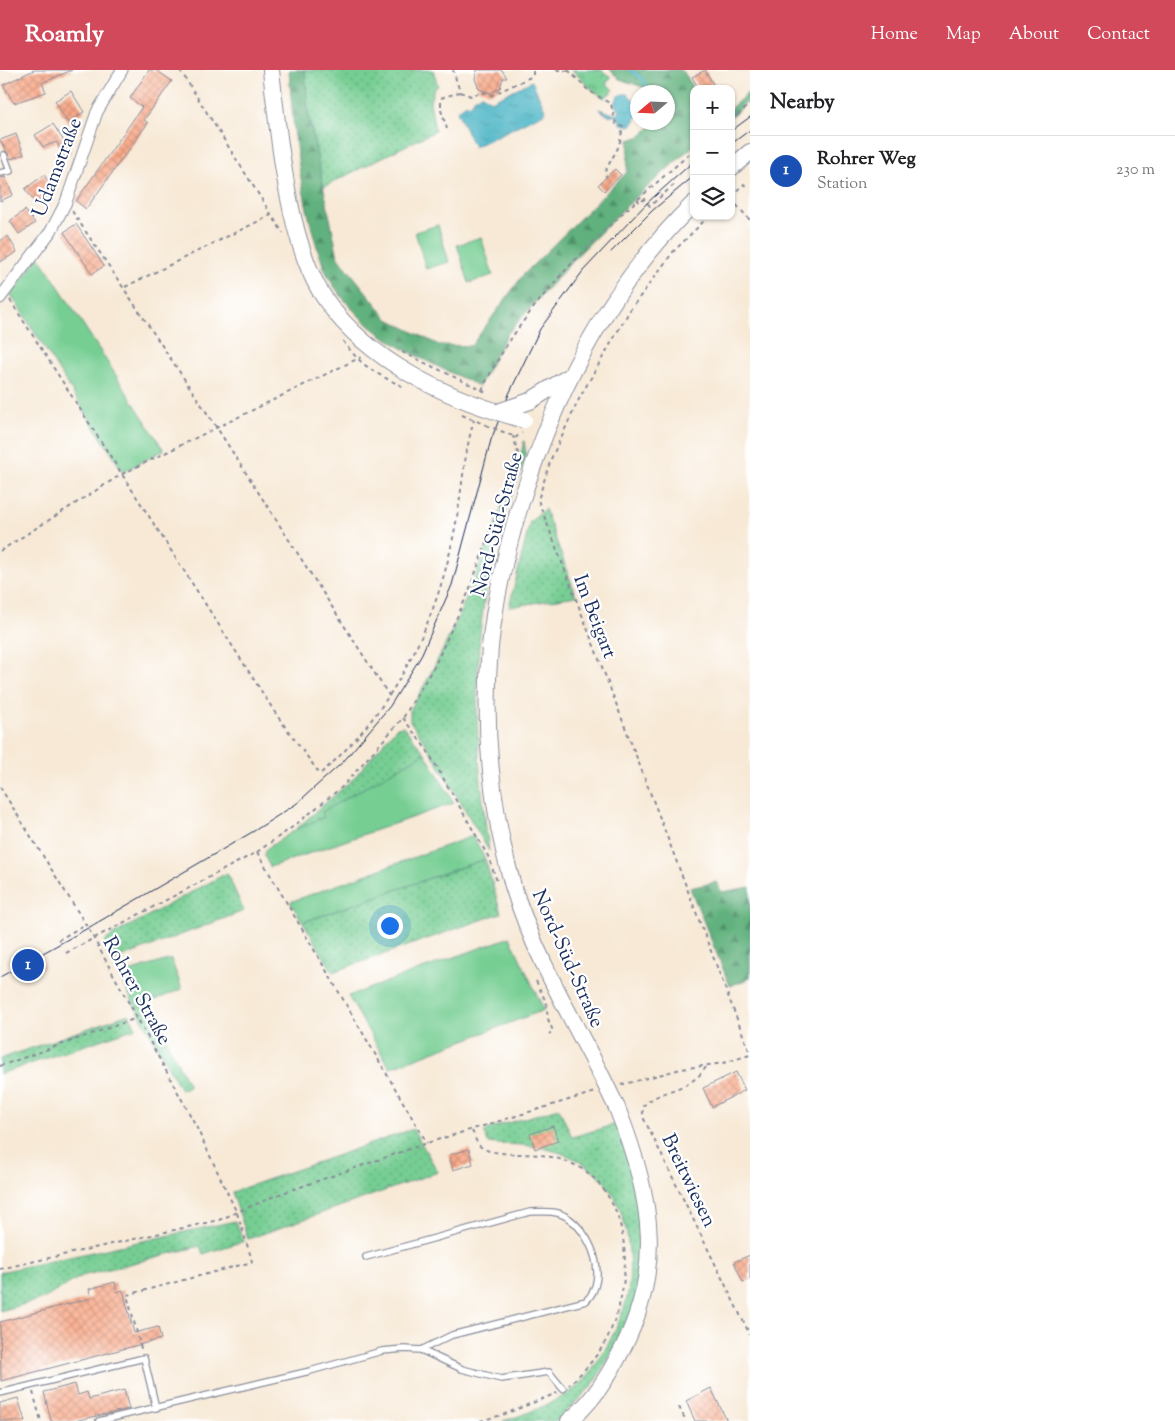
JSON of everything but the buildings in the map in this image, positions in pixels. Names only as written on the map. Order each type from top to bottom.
[{"type":"main road","points":[[271,70],[281,147],[300,243],[320,289],[345,323],[372,347],[438,388],[484,407],[547,427]]},
{"type":"main road","points":[[735,165],[750,152]]},
{"type":"main road","name":"Nord-Süd-Straße","points":[[568,1421],[598,1388],[623,1349],[637,1313],[646,1279],[649,1250],[646,1197],[632,1147],[617,1108],[556,989],[527,925],[505,856],[491,772],[488,681],[492,627],[504,561],[528,481],[547,427],[571,375],[612,301],[659,239],[690,206]]},
{"type":"main road","points":[[484,407],[530,402],[555,388],[571,375]]},
{"type":"main road","points":[[528,481],[550,445],[561,417],[571,375]]},
{"type":"street","name":"Udamstraße","points":[[3,296],[51,231],[66,202],[97,112],[122,70]]},
{"type":"lane","points":[[0,173],[10,171],[4,155]]},
{"type":"lane","points":[[366,1257],[530,1212],[553,1212],[565,1216],[578,1226],[588,1240],[594,1256],[597,1282],[593,1294],[586,1300],[452,1335],[440,1339],[421,1350]]},
{"type":"lane","points":[[99,1421],[382,1351],[404,1349],[421,1350],[462,1369],[492,1378],[522,1377],[549,1372],[563,1389]]},
{"type":"lane","points":[[0,1394],[144,1358],[156,1408]]},
{"type":"path","points":[[180,70],[283,233]]},
{"type":"path","points":[[453,70],[460,92]]},
{"type":"path","points":[[447,129],[441,110],[441,98],[460,92],[471,96],[482,92],[490,95],[533,76],[533,70]]},
{"type":"path","points":[[556,70],[568,71],[588,90],[612,104],[616,124],[623,128],[619,146],[604,174],[607,176]]},
{"type":"path","points":[[735,117],[750,104]]},
{"type":"path","points":[[3,296],[122,474],[278,717],[320,774],[361,734],[390,697],[428,625],[442,585],[454,533],[469,437],[484,407],[511,336],[574,262],[637,200],[690,154]]},
{"type":"path","points":[[637,200],[640,203],[644,199],[650,206],[677,182]]},
{"type":"path","points":[[735,193],[744,184],[748,189]]},
{"type":"path","points":[[66,202],[217,428],[390,697]]},
{"type":"path","points":[[735,202],[750,220]]},
{"type":"path","points":[[124,287],[271,215]]},
{"type":"path","name":"Im Beigart","points":[[705,220],[673,252],[630,310],[580,396],[551,459],[538,500],[750,1054]]},
{"type":"path","points":[[0,551],[122,474],[357,360],[339,336]]},
{"type":"path","points":[[66,953],[258,852],[294,826],[342,786],[403,718],[435,665],[469,591],[518,453],[514,437],[486,425],[484,407],[402,352]]},
{"type":"path","points":[[403,718],[427,750],[453,796]]},
{"type":"path","name":"Rohrer Straße","points":[[0,787],[86,924],[194,1122],[237,1213],[252,1262],[127,1295],[144,1358]]},
{"type":"path","points":[[258,852],[427,1143]]},
{"type":"path","points":[[58,940],[86,924]]},
{"type":"path","points":[[0,1066],[138,1018]]},
{"type":"path","points":[[618,1085],[681,1069],[706,1067],[750,1054]]},
{"type":"path","name":"Breitwiesen","points":[[706,1067],[691,1084],[648,1101],[642,1107],[644,1119],[750,1335]]},
{"type":"path","points":[[0,1269],[219,1220],[277,1195],[427,1143],[472,1131],[601,1090]]},
{"type":"path","points":[[472,1131],[478,1145],[487,1151],[541,1155],[569,1162],[586,1172],[612,1202],[621,1223],[625,1278],[612,1328],[592,1361],[563,1389],[505,1414],[480,1421]]},
{"type":"path","points":[[32,1386],[40,1421]]},
{"type":"path","points":[[679,1407],[686,1421]]},
{"type":"green space","points":[[289,70],[305,70],[308,112],[338,257],[388,319],[439,345],[471,346],[524,274],[627,172],[629,140],[641,136],[647,130],[675,130],[675,85],[637,85],[619,79],[610,70],[681,70],[691,85],[690,149],[633,200],[574,259],[507,334],[479,386],[400,347],[385,337],[358,315],[332,283],[315,239],[303,191],[293,118]]},
{"type":"green space","points":[[302,70],[433,70],[438,86],[434,88],[430,102],[435,131],[319,189]]},
{"type":"green space","points":[[572,70],[601,70],[611,77],[606,84],[614,90],[604,98],[589,87]]},
{"type":"green space","points":[[750,91],[750,99],[735,113],[735,104]]},
{"type":"green space","points":[[438,225],[449,262],[426,269],[415,232]]},
{"type":"green space","points":[[481,237],[493,275],[469,283],[457,245]]},
{"type":"green space","points":[[39,256],[164,450],[123,472],[11,295]]},
{"type":"green space","points":[[524,441],[526,455],[506,511],[487,582],[478,659],[477,697],[480,774],[489,851],[428,747],[410,721],[410,710],[444,648],[472,585],[521,454]]},
{"type":"green space","points":[[545,509],[576,596],[509,607],[530,522]]},
{"type":"green space","points":[[403,726],[425,753],[323,812],[324,817],[295,830],[353,779],[397,727]]},
{"type":"green space","points":[[425,753],[454,803],[270,867],[264,855],[266,849],[295,830],[324,817],[322,812]]},
{"type":"green space","points":[[473,836],[485,859],[303,922],[290,902]]},
{"type":"green space","points":[[485,859],[501,913],[333,972],[303,922]]},
{"type":"green space","points":[[227,873],[244,911],[112,961],[104,946],[106,940]]},
{"type":"green space","points":[[716,882],[722,892],[750,887],[750,978],[730,986],[690,888]]},
{"type":"green space","points":[[510,937],[544,1010],[390,1068],[348,996]]},
{"type":"green space","points":[[171,959],[182,989],[136,1008],[119,975]]},
{"type":"green space","points":[[148,1003],[189,1086],[181,1090],[136,1008]]},
{"type":"green space","points":[[129,1014],[136,1028],[0,1074],[0,1059]]},
{"type":"green space","points":[[559,1108],[572,1137],[617,1124],[638,1181],[643,1229],[641,1278],[631,1322],[592,1386],[557,1421],[503,1421],[533,1411],[565,1395],[581,1383],[597,1363],[612,1337],[623,1309],[629,1285],[629,1253],[624,1221],[619,1206],[602,1179],[583,1163],[548,1149],[488,1143],[484,1132],[491,1128]]},
{"type":"green space","points":[[413,1129],[438,1172],[248,1239],[232,1192]]},
{"type":"green space","points":[[235,1221],[244,1241],[203,1254],[200,1246],[82,1276],[43,1299],[0,1311],[0,1272]]},
{"type":"water","points":[[532,81],[546,112],[474,147],[457,111],[465,105],[471,104],[475,98],[482,95],[491,101]]},
{"type":"water","points":[[628,94],[630,96],[630,126],[621,124],[617,116],[607,115],[599,109],[617,115],[620,111],[615,104],[618,96]]},
{"type":"waterway","points":[[631,70],[642,79],[646,85]]},
{"type":"tram line","points":[[732,130],[750,117]]},
{"type":"tram line","points":[[735,141],[750,130]]},
{"type":"tram line","points":[[0,977],[254,831],[296,804],[343,762],[390,706],[420,658],[452,585],[491,440],[509,394],[540,329],[583,271],[647,203],[690,165]]},
{"type":"tram line","points":[[611,252],[653,210],[690,179]]},
{"type":"place","name":"Rohrer Weg","points":[[28,965]]}]
